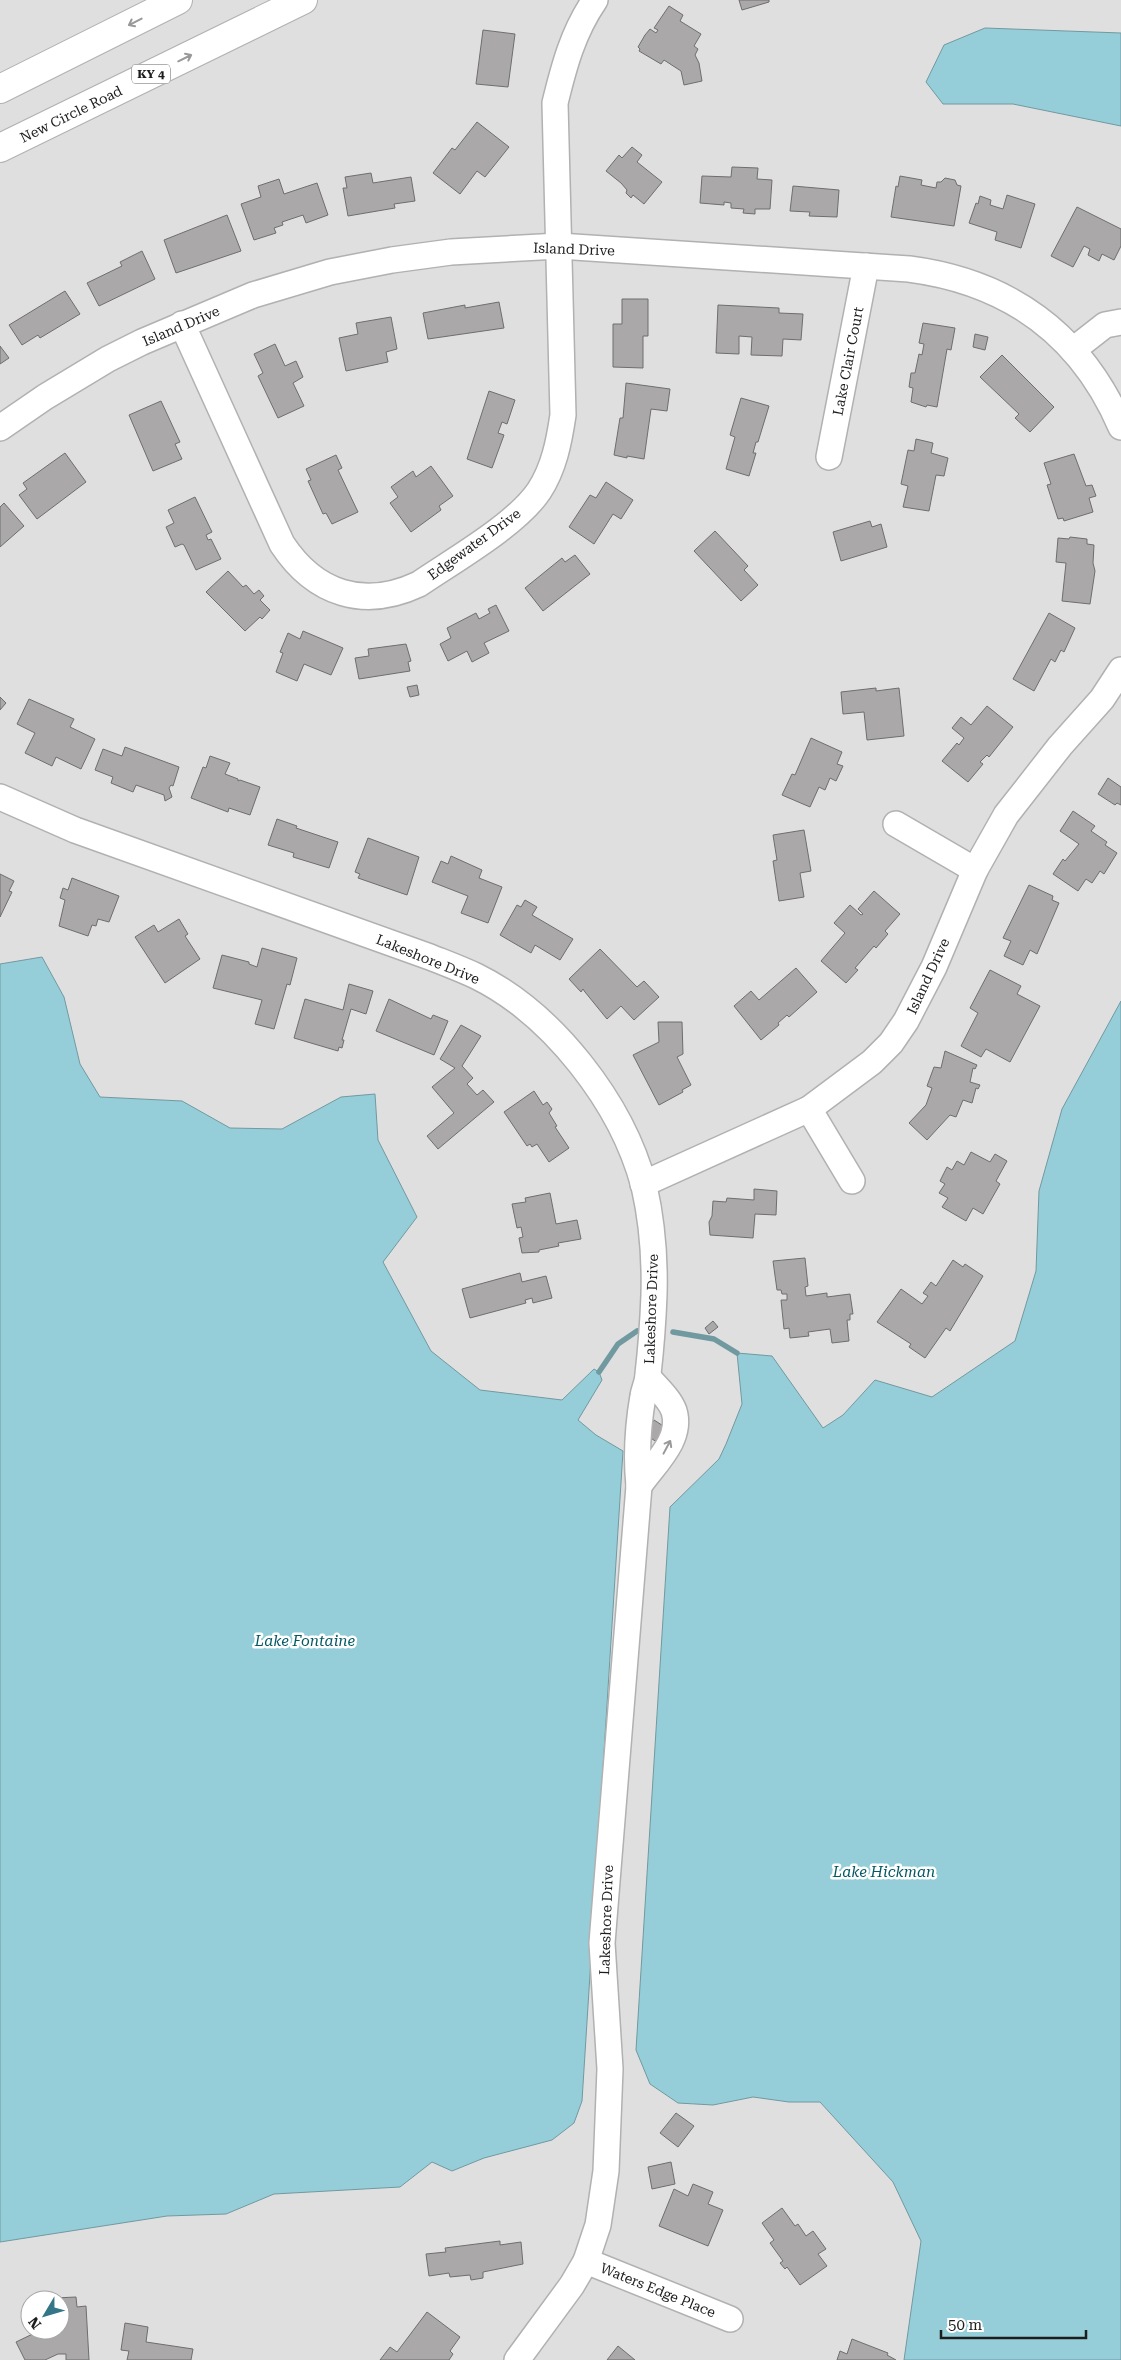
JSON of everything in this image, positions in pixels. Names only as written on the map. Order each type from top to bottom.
[{"type":"highway","points":[[0,89],[178,0]]},
{"type":"highway","name":"New Circle Road","points":[[0,148],[303,0]]},
{"type":"street","name":"Edgewater Drive","points":[[182,324],[282,544],[293,561],[306,573],[340,592],[362,597],[382,596],[404,591],[419,584],[524,509],[550,472],[558,447],[562,415],[555,103],[565,60],[582,20],[595,0]]},
{"type":"street","name":"Island Drive","points":[[0,428],[45,397],[108,359],[182,324],[253,295],[330,272],[392,260],[451,252],[559,246],[866,266],[934,272],[959,278],[984,287],[1018,304],[1043,322],[1073,350],[1115,399],[1121,427]]},
{"type":"street","name":"Lake Clair Court","points":[[829,457],[866,266]]},
{"type":"street","points":[[1073,350],[1105,324],[1121,322]]},
{"type":"street","name":"Island Drive","points":[[643,1184],[809,1109],[872,1062],[891,1043],[906,1021],[934,966],[975,870],[1006,814],[1060,746],[1102,699],[1121,670]]},
{"type":"street","name":"Lakeshore Drive","points":[[0,797],[75,830],[430,957],[477,976],[533,1016],[559,1040],[585,1069],[621,1128],[643,1184],[653,1241],[654,1294],[648,1376],[643,1395],[637,1468],[639,1486],[602,1943],[610,2069],[606,2171],[598,2225],[586,2261],[572,2285],[517,2360]]},
{"type":"street","points":[[896,824],[975,870]]},
{"type":"street","points":[[809,1109],[852,1181]]},
{"type":"street","name":"Lakeshore Drive","points":[[639,1486],[667,1450],[674,1432],[674,1412],[648,1376]]},
{"type":"street","name":"Waters Edge Place","points":[[586,2261],[730,2318]]},
{"type":"water","points":[[985,28],[1121,33],[1121,126],[1013,104],[943,104],[926,82],[944,45]]},
{"type":"water","name":"Lake Fontaine","points":[[42,957],[64,997],[80,1064],[100,1097],[182,1101],[230,1128],[282,1129],[341,1097],[375,1094],[378,1140],[417,1217],[383,1262],[431,1351],[480,1390],[562,1400],[594,1369],[599,1372],[602,1380],[578,1420],[596,1435],[623,1451],[582,2101],[574,2123],[552,2140],[484,2158],[452,2171],[432,2162],[400,2187],[274,2194],[226,2214],[167,2216],[0,2242],[0,964]]},
{"type":"water","name":"Lake Hickman","points":[[1121,1001],[1121,2360],[904,2360],[921,2241],[893,2182],[820,2102],[789,2102],[753,2097],[713,2105],[678,2103],[650,2084],[636,2050],[670,1507],[719,1459],[726,1444],[742,1404],[737,1353],[772,1356],[823,1428],[843,1415],[875,1380],[932,1397],[1015,1341],[1036,1271],[1039,1191],[1062,1109]]},
{"type":"building","points":[[739,0],[769,0],[769,2],[742,10]]},
{"type":"building","points":[[669,6],[683,15],[680,21],[701,34],[694,46],[698,49],[695,55],[699,63],[702,81],[684,85],[681,71],[664,60],[661,64],[639,51],[638,47],[650,29],[656,33],[658,30],[654,28]]},
{"type":"building","points":[[483,30],[515,34],[508,87],[476,84]]},
{"type":"building","points":[[477,122],[509,147],[485,177],[477,171],[460,194],[433,173],[452,148],[455,150]]},
{"type":"building","points":[[632,147],[642,155],[637,162],[662,182],[644,204],[633,195],[631,198],[621,183],[606,171],[619,155],[622,158]]},
{"type":"building","points":[[732,167],[758,168],[757,179],[772,180],[770,209],[755,209],[755,214],[743,213],[744,209],[731,208],[731,203],[724,202],[724,205],[700,203],[702,176],[731,177]]},
{"type":"building","points":[[371,173],[373,183],[411,177],[415,201],[394,204],[395,208],[348,216],[343,188],[347,188],[345,177]]},
{"type":"building","points":[[900,176],[922,180],[921,185],[936,188],[937,182],[941,182],[945,178],[955,180],[957,185],[961,186],[954,226],[891,217],[896,186],[898,187]]},
{"type":"building","points":[[279,179],[284,194],[317,183],[328,215],[306,223],[303,215],[282,222],[283,225],[274,228],[276,233],[254,240],[241,204],[261,197],[258,186]]},
{"type":"building","points":[[793,186],[839,190],[837,217],[809,216],[810,212],[790,211]]},
{"type":"building","points":[[1007,195],[1035,204],[1021,248],[995,240],[997,232],[969,223],[980,196],[991,200],[990,205],[1003,209]]},
{"type":"building","points":[[1077,207],[1121,229],[1121,246],[1114,260],[1102,254],[1099,261],[1088,255],[1090,249],[1084,246],[1073,267],[1051,256]]},
{"type":"building","points":[[227,215],[241,251],[176,273],[164,240]]},
{"type":"building","points":[[142,251],[155,279],[99,306],[87,283],[122,266],[120,262]]},
{"type":"building","points":[[65,291],[80,314],[40,338],[38,335],[22,345],[9,325]]},
{"type":"building","points":[[622,299],[648,299],[648,336],[643,336],[643,368],[613,367],[613,324],[622,324]]},
{"type":"building","points":[[499,302],[504,328],[428,339],[423,313],[465,305],[465,308]]},
{"type":"building","points":[[718,305],[779,308],[779,313],[803,314],[801,340],[783,339],[782,356],[751,355],[752,337],[739,336],[739,354],[716,353]]},
{"type":"building","points":[[391,317],[397,349],[386,352],[388,362],[346,371],[339,338],[358,334],[356,323]]},
{"type":"building","points":[[923,323],[955,328],[951,350],[947,349],[937,407],[927,405],[926,407],[911,402],[913,388],[909,387],[911,373],[915,373],[919,354],[922,355],[924,344],[919,343]]},
{"type":"building","points":[[975,334],[988,337],[985,350],[973,347]]},
{"type":"building","points":[[275,344],[285,366],[296,361],[303,377],[293,383],[304,406],[278,418],[258,376],[263,373],[254,354]]},
{"type":"building","points":[[0,346],[9,358],[0,364]]},
{"type":"building","points":[[1002,355],[1054,407],[1030,432],[1015,418],[1019,414],[980,377]]},
{"type":"building","points":[[626,383],[670,389],[667,411],[651,409],[644,459],[614,455],[620,418],[623,418]]},
{"type":"building","points":[[489,391],[515,400],[507,424],[502,422],[498,433],[504,435],[492,468],[467,459]]},
{"type":"building","points":[[741,398],[769,406],[758,442],[756,442],[753,453],[756,453],[749,476],[726,469],[735,437],[730,435]]},
{"type":"building","points":[[161,401],[180,442],[175,444],[182,459],[153,471],[129,415]]},
{"type":"building","points":[[916,439],[933,443],[931,453],[948,458],[944,476],[936,475],[929,511],[903,507],[908,486],[901,484],[908,450],[914,451]]},
{"type":"building","points":[[65,453],[86,482],[37,519],[19,495],[27,489],[23,483]]},
{"type":"building","points":[[1074,454],[1086,486],[1092,485],[1096,496],[1089,498],[1093,512],[1064,521],[1063,518],[1058,519],[1047,485],[1051,484],[1044,463]]},
{"type":"building","points":[[336,455],[342,468],[338,470],[358,512],[332,524],[326,513],[323,514],[308,481],[311,480],[306,469]]},
{"type":"building","points":[[431,466],[453,496],[439,506],[441,510],[411,532],[390,503],[398,497],[391,487],[413,471],[416,477]]},
{"type":"building","points":[[606,482],[633,500],[621,519],[613,514],[594,544],[569,527],[590,495],[596,498]]},
{"type":"building","points":[[195,497],[212,532],[206,535],[208,540],[211,539],[221,559],[196,570],[184,545],[175,547],[166,527],[174,523],[168,510]]},
{"type":"building","points":[[4,503],[24,526],[0,547],[0,507]]},
{"type":"building","points":[[870,521],[872,527],[881,524],[887,547],[841,561],[833,532]]},
{"type":"building","points":[[715,531],[748,566],[744,570],[758,585],[741,601],[694,551]]},
{"type":"building","points":[[1070,537],[1087,539],[1087,544],[1094,545],[1093,563],[1095,571],[1090,604],[1062,601],[1066,563],[1056,562],[1058,538],[1069,539]]},
{"type":"building","points":[[575,555],[590,574],[543,611],[525,588],[562,558],[565,562]]},
{"type":"building","points":[[228,571],[243,587],[246,585],[254,594],[259,590],[264,596],[260,600],[270,610],[262,619],[260,617],[245,631],[206,592]]},
{"type":"building","points":[[496,605],[509,631],[484,643],[489,653],[472,662],[467,651],[448,661],[440,644],[451,638],[447,628],[476,613],[479,619],[490,613],[488,609]]},
{"type":"building","points":[[1049,613],[1075,628],[1064,652],[1061,650],[1055,662],[1051,659],[1034,691],[1013,679]]},
{"type":"building","points":[[303,631],[343,648],[331,675],[304,664],[297,681],[276,672],[283,653],[280,652],[288,633],[300,639]]},
{"type":"building","points":[[406,644],[411,661],[408,662],[410,671],[359,679],[355,658],[369,656],[368,649]]},
{"type":"building","points":[[417,685],[419,695],[410,697],[407,687]]},
{"type":"building","points":[[876,688],[876,691],[899,688],[904,736],[867,740],[864,712],[843,714],[841,692]]},
{"type":"building","points":[[0,697],[6,703],[0,710]]},
{"type":"building","points":[[29,699],[74,719],[70,727],[95,739],[81,769],[56,757],[52,766],[25,753],[35,733],[17,724]]},
{"type":"building","points":[[987,706],[1013,727],[989,757],[987,755],[980,762],[983,764],[968,782],[942,761],[957,743],[959,745],[964,738],[952,728],[961,717],[971,725]]},
{"type":"building","points":[[811,738],[842,752],[837,764],[843,766],[836,781],[830,778],[825,790],[819,787],[810,807],[782,795],[792,774],[795,775]]},
{"type":"building","points":[[125,747],[179,767],[173,786],[171,785],[169,788],[172,797],[165,801],[164,795],[136,785],[133,792],[111,783],[113,777],[95,770],[103,749],[122,756]]},
{"type":"building","points":[[210,756],[230,763],[225,774],[238,779],[238,781],[260,787],[250,815],[229,808],[228,812],[191,798],[203,767],[206,768]]},
{"type":"building","points":[[1108,778],[1121,787],[1121,805],[1117,803],[1115,805],[1098,794]]},
{"type":"building","points":[[1073,811],[1095,826],[1091,831],[1107,842],[1105,845],[1117,853],[1104,874],[1100,871],[1092,883],[1086,879],[1078,891],[1053,874],[1063,859],[1065,861],[1079,844],[1060,831]]},
{"type":"building","points":[[277,819],[297,826],[296,828],[338,842],[329,868],[293,857],[294,853],[268,845]]},
{"type":"building","points":[[804,830],[811,871],[800,873],[804,897],[779,901],[773,861],[777,860],[773,835]]},
{"type":"building","points":[[368,838],[419,857],[407,895],[358,878],[360,874],[355,872]]},
{"type":"building","points":[[451,856],[482,870],[479,878],[502,887],[488,923],[461,913],[468,896],[432,882],[441,861],[448,864]]},
{"type":"building","points":[[0,874],[14,881],[9,891],[12,892],[0,917]]},
{"type":"building","points":[[72,878],[119,896],[109,922],[98,919],[96,926],[92,925],[88,936],[59,926],[65,900],[60,898],[63,888],[68,890]]},
{"type":"building","points":[[1029,885],[1053,896],[1052,900],[1059,903],[1037,954],[1030,950],[1023,965],[1004,956],[1011,941],[1003,938]]},
{"type":"building","points":[[874,891],[900,914],[885,931],[888,934],[876,948],[874,946],[855,968],[858,970],[846,983],[821,961],[845,933],[834,923],[850,905],[861,915],[863,914],[858,909]]},
{"type":"building","points":[[525,900],[537,907],[532,915],[573,939],[560,960],[535,945],[531,953],[500,935],[517,905],[521,907]]},
{"type":"building","points":[[179,919],[188,934],[185,936],[200,959],[165,983],[135,937],[154,925],[158,932]]},
{"type":"building","points":[[262,948],[297,958],[290,985],[287,984],[274,1029],[255,1024],[262,1000],[213,988],[222,955],[249,962],[249,964],[257,967]]},
{"type":"building","points":[[600,949],[637,987],[644,981],[659,997],[634,1020],[621,1006],[607,1019],[583,989],[581,992],[569,979]]},
{"type":"building","points":[[796,968],[817,992],[789,1017],[787,1015],[778,1023],[779,1025],[761,1040],[734,1006],[751,991],[759,1000]]},
{"type":"building","points":[[990,970],[1021,986],[1017,994],[1040,1006],[1010,1062],[986,1049],[981,1057],[961,1046],[978,1013],[970,1008]]},
{"type":"building","points":[[349,984],[373,991],[366,1014],[351,1009],[342,1040],[344,1040],[342,1048],[339,1047],[338,1051],[294,1038],[305,999],[343,1010]]},
{"type":"building","points":[[389,999],[431,1019],[433,1015],[448,1021],[434,1055],[376,1031]]},
{"type":"building","points":[[658,1022],[682,1022],[683,1054],[677,1057],[691,1085],[682,1090],[683,1092],[659,1105],[633,1055],[659,1042]]},
{"type":"building","points":[[461,1025],[481,1036],[462,1066],[473,1078],[467,1084],[477,1095],[483,1090],[494,1102],[438,1149],[427,1136],[454,1113],[432,1087],[455,1068],[440,1059]]},
{"type":"building","points":[[945,1051],[977,1065],[975,1069],[973,1068],[970,1082],[980,1085],[978,1089],[976,1088],[972,1103],[963,1100],[956,1117],[950,1115],[927,1140],[909,1123],[926,1105],[932,1088],[927,1086],[934,1067],[941,1068]]},
{"type":"building","points":[[534,1091],[543,1105],[547,1102],[552,1109],[549,1113],[557,1126],[555,1127],[569,1148],[549,1162],[537,1144],[532,1147],[530,1144],[527,1146],[504,1112]]},
{"type":"building","points":[[971,1152],[990,1162],[995,1154],[1007,1161],[996,1181],[1000,1184],[983,1214],[973,1208],[966,1221],[942,1207],[948,1198],[939,1193],[945,1184],[940,1181],[947,1167],[952,1170],[957,1161],[964,1165]]},
{"type":"building","points":[[754,1189],[777,1191],[776,1215],[755,1214],[753,1238],[710,1235],[709,1222],[712,1216],[713,1201],[726,1202],[727,1198],[754,1200]]},
{"type":"building","points":[[550,1193],[556,1224],[577,1220],[581,1239],[558,1243],[559,1246],[539,1250],[539,1252],[522,1253],[519,1238],[523,1237],[521,1227],[517,1228],[512,1204],[526,1202],[525,1198]]},
{"type":"building","points":[[805,1258],[808,1286],[805,1287],[806,1296],[827,1293],[827,1297],[850,1294],[853,1314],[850,1314],[850,1320],[847,1320],[849,1341],[832,1343],[830,1329],[808,1332],[809,1336],[790,1338],[789,1328],[784,1329],[781,1300],[787,1300],[787,1294],[782,1294],[781,1290],[777,1290],[773,1261]]},
{"type":"building","points":[[953,1260],[963,1267],[965,1264],[983,1276],[950,1331],[946,1328],[925,1358],[909,1347],[911,1344],[877,1322],[901,1289],[922,1304],[928,1296],[923,1293],[931,1282],[936,1286]]},
{"type":"building","points":[[520,1273],[522,1282],[546,1276],[552,1298],[533,1303],[532,1298],[525,1300],[526,1303],[470,1318],[462,1289]]},
{"type":"building","points":[[713,1321],[718,1327],[709,1334],[705,1328]]},
{"type":"building","points":[[654,1420],[668,1429],[658,1443],[645,1434]]},
{"type":"building","points":[[676,2113],[694,2126],[678,2147],[660,2133]]},
{"type":"building","points":[[671,2162],[675,2184],[652,2189],[648,2167]]},
{"type":"building","points":[[693,2184],[713,2192],[708,2204],[723,2210],[708,2246],[659,2226],[674,2189],[688,2196]]},
{"type":"building","points":[[782,2208],[795,2226],[798,2224],[806,2236],[813,2231],[826,2249],[818,2254],[827,2266],[800,2285],[787,2267],[785,2269],[780,2263],[783,2261],[770,2243],[774,2240],[762,2223]]},
{"type":"building","points":[[500,2241],[500,2245],[521,2242],[523,2264],[483,2272],[483,2278],[471,2280],[470,2275],[450,2277],[449,2273],[429,2276],[426,2254],[446,2252],[445,2248]]},
{"type":"building","points":[[70,2297],[76,2297],[77,2307],[86,2306],[89,2360],[66,2360],[66,2354],[58,2354],[45,2360],[25,2360],[16,2342],[20,2340],[70,2340]]},
{"type":"building","points":[[427,2312],[460,2337],[450,2351],[453,2354],[449,2360],[380,2360],[390,2347],[397,2352]]},
{"type":"building","points":[[125,2323],[148,2327],[146,2342],[193,2349],[191,2360],[127,2360],[129,2351],[121,2350]]},
{"type":"building","points":[[852,2339],[888,2353],[887,2355],[896,2360],[837,2360],[840,2351],[847,2354]]},
{"type":"building","points":[[618,2346],[635,2360],[607,2360]]},
{"type":"waterway","points":[[599,1372],[618,1344],[637,1331]]},
{"type":"waterway","points":[[673,1332],[714,1339],[737,1353]]}]
